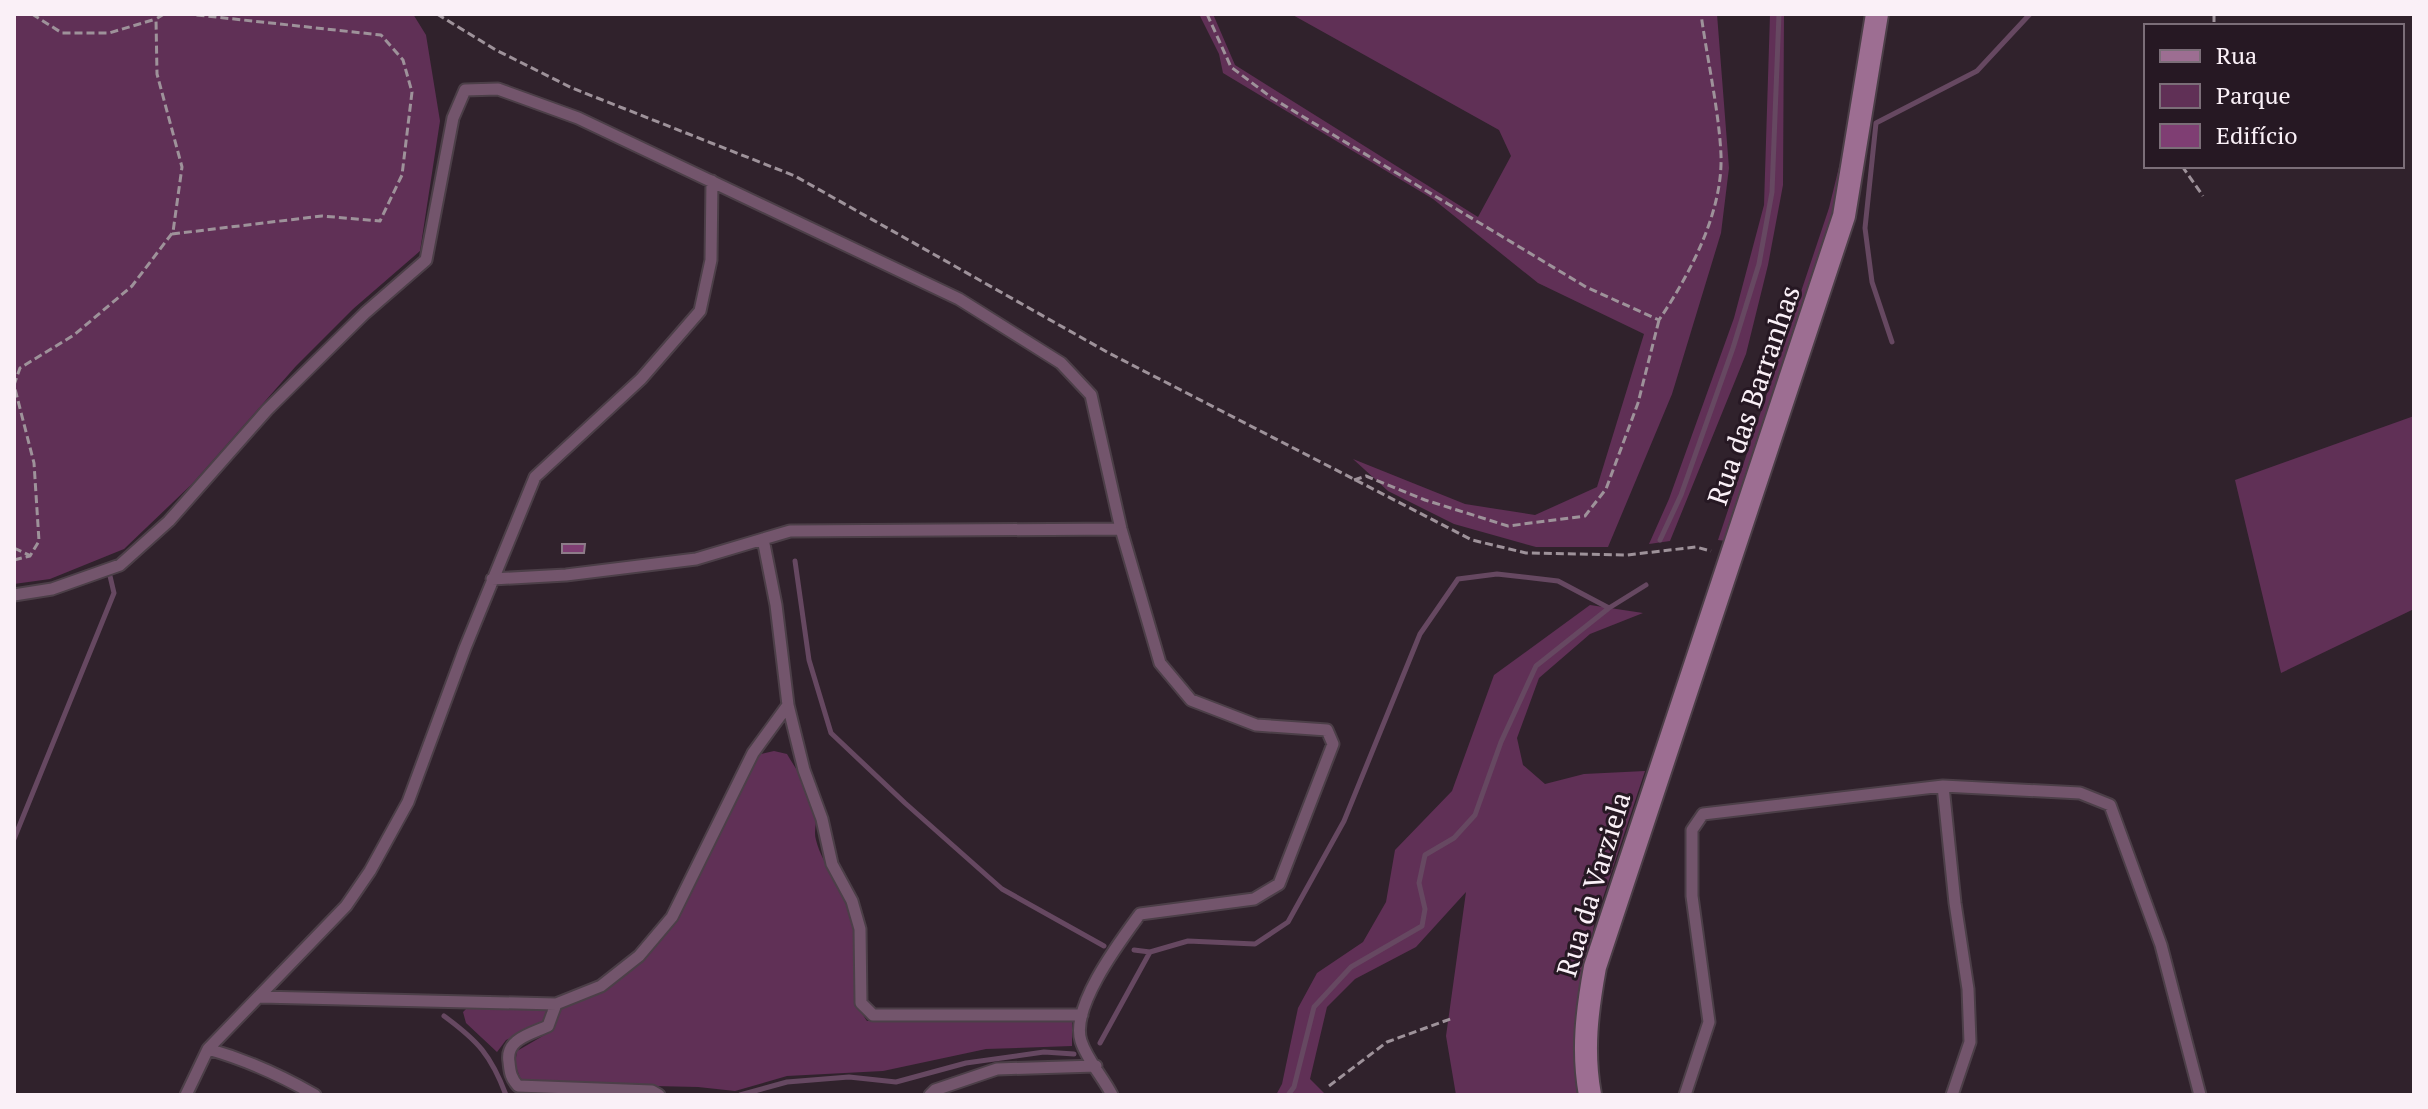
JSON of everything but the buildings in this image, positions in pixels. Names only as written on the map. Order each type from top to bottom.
[{"type":"main road","name":"Rua das Barranhas","points":[[1654,787],[1844,216],[1877,14]]},
{"type":"main road","name":"Rua da Varziela","points":[[1590,1095],[1585,1046],[1595,967],[1654,787]]},
{"type":"lane","points":[[14,595],[52,589],[120,565],[169,521],[278,399],[365,313],[426,260],[453,118],[465,90],[498,89],[578,118],[959,299],[1061,363],[1091,395],[1121,529],[1160,663],[1191,700],[1256,725],[1327,730],[1333,744],[1279,884],[1254,899],[1140,914],[1102,967],[1082,1015],[1080,1039],[1112,1095]]},
{"type":"lane","points":[[186,1095],[208,1049],[346,906],[370,871],[408,802],[492,579],[535,477],[641,379],[700,311],[711,260],[712,181]]},
{"type":"lane","points":[[492,579],[566,575],[696,559],[790,531],[1121,529]]},
{"type":"lane","points":[[763,539],[776,605],[788,705],[804,770],[822,819],[832,864],[852,901],[860,929],[861,1003],[873,1015],[1082,1015]]},
{"type":"lane","points":[[260,997],[556,1004],[601,986],[639,956],[672,917],[753,753],[788,705]]},
{"type":"lane","points":[[1943,786],[1968,989],[1970,1042],[1952,1095]]},
{"type":"lane","points":[[1685,1095],[1709,1022],[1692,896],[1692,830],[1703,814],[1943,786],[2080,793],[2110,805],[2161,945],[2200,1095]]},
{"type":"lane","points":[[556,1004],[548,1026],[513,1043],[507,1053],[511,1078],[518,1086],[652,1091],[659,1095]]},
{"type":"lane","points":[[208,1049],[246,1060],[315,1095]]},
{"type":"lane","points":[[930,1095],[935,1090],[997,1069],[1096,1066]]},
{"type":"path","points":[[32,14],[62,33],[109,33],[164,14]]},
{"type":"path","points":[[171,234],[322,216],[380,221],[402,175],[412,92],[403,60],[381,35],[188,14]]},
{"type":"path","points":[[437,14],[496,50],[572,88],[795,176],[1107,352],[1472,540],[1526,553],[1627,555],[1696,547],[1730,555]]},
{"type":"path","points":[[1207,14],[1231,67],[1272,98],[1586,287],[1659,320]]},
{"type":"path","points":[[1353,481],[1366,476],[1425,500],[1508,526],[1585,516],[1606,489],[1638,403],[1659,320],[1684,283],[1712,218],[1721,157],[1701,14]]},
{"type":"path","points":[[14,560],[30,556],[39,541],[34,463],[14,385],[20,368],[74,335],[132,286],[171,234],[182,167],[157,74],[156,19]]},
{"type":"path","points":[[2183,168],[2203,196]]},
{"type":"path","points":[[14,548],[30,556]]},
{"type":"path","points":[[1329,1086],[1387,1042],[1453,1018]]},
{"type":"green space","points":[[14,14],[413,14],[426,35],[440,121],[420,251],[353,309],[296,366],[192,484],[124,549],[50,579],[14,584]]},
{"type":"green space","points":[[1199,14],[1213,14],[1235,65],[1478,217],[1511,156],[1499,130],[1291,14],[1717,14],[1729,168],[1721,233],[1672,394],[1608,547],[1536,547],[1454,524],[1388,491],[1353,459],[1465,504],[1535,515],[1597,487],[1644,334],[1538,283],[1433,199],[1223,73],[1219,54]]},
{"type":"green space","points":[[1770,14],[1784,14],[1783,185],[1768,265],[1746,354],[1670,541],[1649,544],[1669,499],[1734,318],[1764,205]]},
{"type":"green space","points":[[1852,114],[1835,208],[1786,371],[1726,541],[1718,540],[1829,208]]},
{"type":"green space","points":[[2414,416],[2414,609],[2281,673],[2235,480]]},
{"type":"green space","points":[[1590,605],[1643,613],[1590,634],[1539,678],[1517,738],[1523,765],[1545,784],[1584,774],[1645,771],[1594,925],[1575,1038],[1577,1095],[1456,1095],[1446,1036],[1466,892],[1416,947],[1355,979],[1327,1007],[1310,1079],[1326,1095],[1276,1095],[1282,1084],[1298,1008],[1317,973],[1363,942],[1386,902],[1395,850],[1452,791],[1494,675]]},
{"type":"green space","points":[[774,751],[787,754],[814,802],[815,836],[819,851],[846,898],[853,919],[854,985],[860,1009],[867,1021],[919,1018],[1072,1021],[1072,1046],[986,1049],[883,1071],[787,1076],[735,1091],[698,1087],[522,1083],[515,1064],[517,1051],[553,1030],[558,1008],[573,1002],[652,945],[757,755]]},
{"type":"green space","points":[[468,1007],[546,1008],[548,1016],[543,1024],[506,1040],[497,1052],[466,1023],[463,1012]]},
{"type":"waterway","points":[[1660,540],[1681,495],[1759,264],[1772,192],[1779,14]]},
{"type":"waterway","points":[[1892,342],[1872,282],[1865,228],[1876,123],[1977,71],[2030,14]]},
{"type":"waterway","points":[[795,561],[809,660],[831,733],[1002,889],[1104,946]]},
{"type":"waterway","points":[[1100,1043],[1150,952],[1188,941],[1255,944],[1288,922],[1344,821],[1420,634],[1458,579],[1497,574],[1558,581],[1609,608]]},
{"type":"waterway","points":[[14,839],[114,593],[110,576]]},
{"type":"waterway","points":[[1288,1095],[1294,1087],[1314,1007],[1351,967],[1422,926],[1425,909],[1419,883],[1425,855],[1454,838],[1475,815],[1501,742],[1536,666],[1609,608],[1646,585]]},
{"type":"waterway","points":[[1134,950],[1150,952]]},
{"type":"waterway","points":[[444,1016],[482,1050],[495,1069],[506,1095]]},
{"type":"waterway","points":[[740,1095],[787,1082],[849,1077],[896,1082],[966,1063],[1044,1052],[1074,1054]]}]
